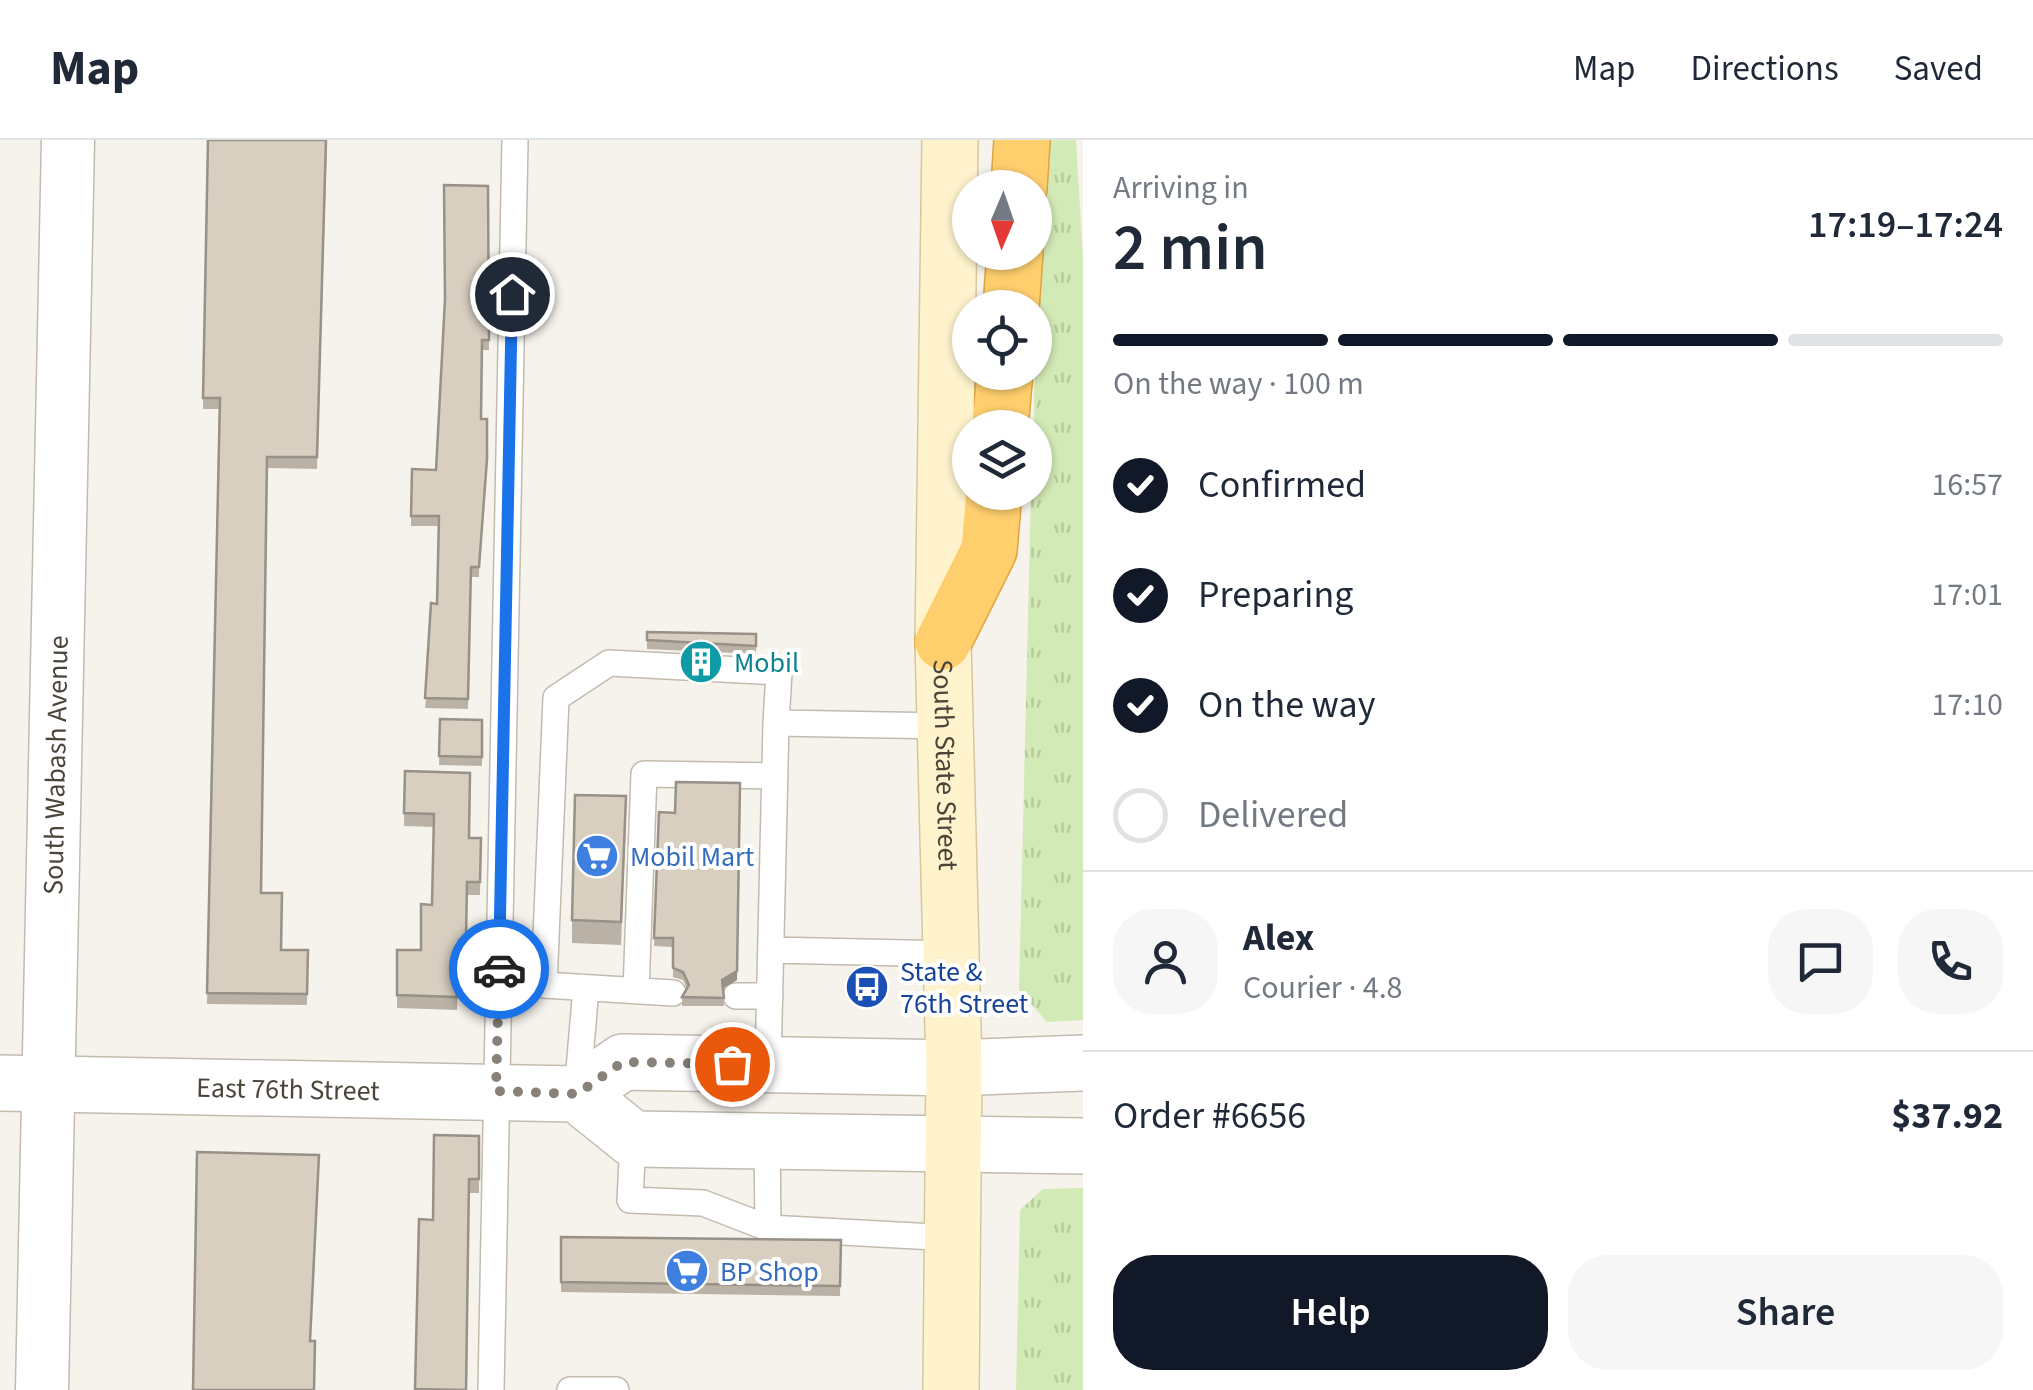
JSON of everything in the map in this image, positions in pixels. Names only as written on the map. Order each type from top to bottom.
[{"type":"highway","points":[[1020,170],[1022,140]]},
{"type":"highway","points":[[943,642],[989,550],[992,510]]},
{"type":"main road","name":"South State Street","points":[[950,140],[943,642],[953,954],[951,1390]]},
{"type":"street","name":"South Wabash Avenue","points":[[42,1390],[24,1083],[68,140]]},
{"type":"street","points":[[1083,1063],[954,1068],[623,1062],[577,1094],[632,1139],[954,1147],[1083,1146]]},
{"type":"street","name":"East 76th Street","points":[[24,1083],[577,1094]]},
{"type":"lane","points":[[490,1390],[516,140]]},
{"type":"lane","points":[[672,993],[544,985],[556,698],[609,664],[780,672],[768,1064]]},
{"type":"lane","points":[[776,722],[944,726]]},
{"type":"lane","points":[[636,991],[644,774],[775,776]]},
{"type":"lane","points":[[771,950],[953,954]]},
{"type":"lane","points":[[577,1094],[586,988]]},
{"type":"lane","points":[[736,996],[770,996]]},
{"type":"lane","points":[[632,1139],[630,1200],[703,1203],[768,1228],[953,1238]]},
{"type":"lane","points":[[768,1142],[768,1228]]},
{"type":"lane","points":[[570,1390],[616,1390]]},
{"type":"green space","points":[[1047,140],[1076,140],[1083,258],[1083,1020],[1047,1022],[1019,990],[1031,510],[1052,510],[1052,410],[1034,410],[1034,390],[1052,390],[1052,290],[1039,290],[1040,270],[1052,270],[1052,170],[1045,170]]},
{"type":"green space","points":[[1083,1188],[1083,1390],[1016,1390],[1020,1210],[1043,1189]]},
{"type":"building","points":[[208,140],[326,140],[317,457],[267,457],[261,893],[282,893],[281,950],[308,950],[307,994],[207,993],[220,398],[203,398]]},
{"type":"building","points":[[444,185],[488,186],[489,340],[482,340],[481,419],[487,419],[487,459],[479,567],[471,567],[468,699],[425,698],[431,603],[437,604],[439,516],[411,516],[412,469],[436,470],[445,299]]},
{"type":"building","points":[[647,632],[756,634],[756,646],[647,640]]},
{"type":"building","points":[[440,719],[482,720],[482,757],[439,756]]},
{"type":"building","points":[[405,771],[470,773],[469,838],[481,838],[480,882],[467,882],[466,940],[459,940],[457,997],[397,995],[397,950],[421,950],[421,904],[432,905],[434,814],[404,813]]},
{"type":"building","points":[[676,782],[740,783],[737,971],[722,980],[724,998],[682,997],[689,985],[683,972],[673,968],[673,938],[654,938],[659,812],[675,813]]},
{"type":"building","name":"Mobil Mart","points":[[575,795],[626,796],[621,922],[572,920]]},
{"type":"building","points":[[434,1135],[479,1136],[479,1179],[469,1179],[466,1390],[415,1389],[419,1219],[433,1220]]},
{"type":"building","points":[[197,1152],[319,1155],[310,1341],[315,1341],[314,1390],[193,1390]]},
{"type":"building","points":[[561,1237],[841,1240],[840,1286],[561,1282]]},
{"type":"way so far","points":[[499,969],[496,1091],[577,1094],[623,1062],[732,1064]]},
{"type":"place","name":"Mobil","points":[[701,662]]},
{"type":"place","name":"Mobil Mart","points":[[597,856]]},
{"type":"place","name":"State & 76th Street","points":[[867,987]]},
{"type":"place","name":"BP Shop","points":[[687,1271]]},
{"type":"route","points":[[499,969],[512,294]]}]
